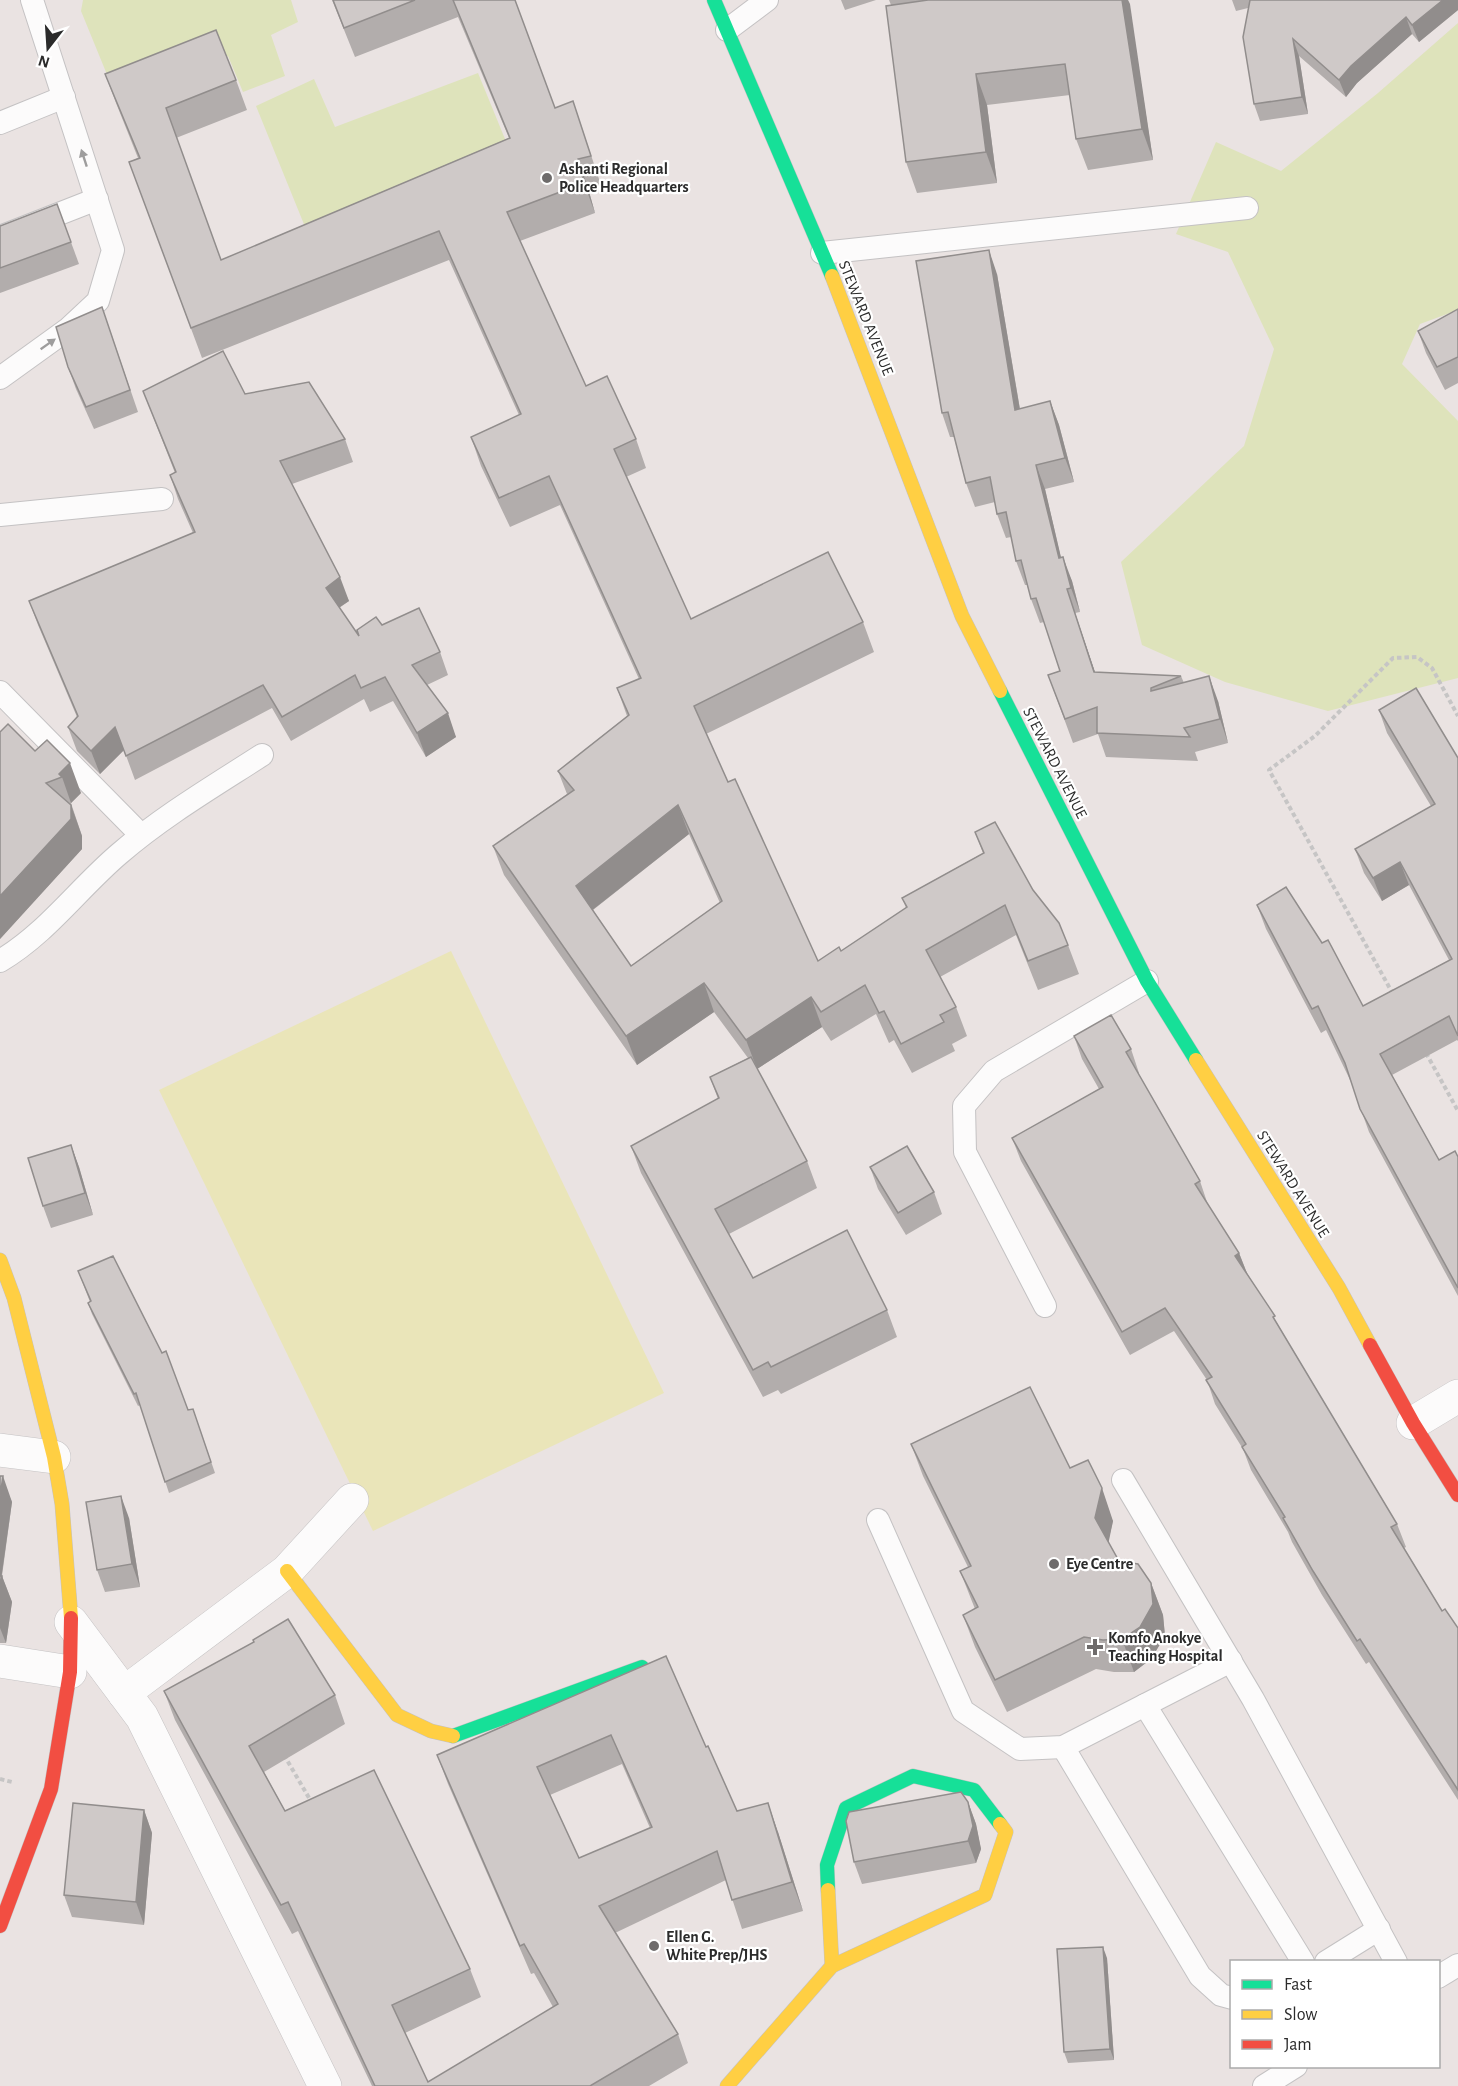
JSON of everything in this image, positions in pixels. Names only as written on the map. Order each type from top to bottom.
[{"type":"street","name":"STEWARD AVENUE","points":[[714,0],[846,308],[962,616],[1148,981],[1339,1288],[1413,1423],[1458,1495]]},
{"type":"street","points":[[0,1260],[14,1298],[54,1457],[62,1504],[71,1622],[70,1672],[51,1789],[0,1926]]},
{"type":"street","points":[[1413,1423],[1458,1396]]},
{"type":"street","points":[[0,1450],[54,1457]]},
{"type":"street","points":[[124,1693],[287,1572],[352,1500]]},
{"type":"street","points":[[287,1572],[397,1715],[431,1731],[452,1737],[642,1667]]},
{"type":"street","points":[[71,1622],[142,1717],[325,2086]]},
{"type":"street","points":[[0,1661],[70,1672]]},
{"type":"street","points":[[727,2086],[832,1966],[985,1895],[1006,1832],[974,1790],[914,1776],[846,1808],[827,1864],[832,1966]]},
{"type":"lane","points":[[0,378],[68,329],[98,301],[113,250],[32,0]]},
{"type":"lane","points":[[727,30],[767,0]]},
{"type":"lane","points":[[0,123],[64,97]]},
{"type":"lane","points":[[0,237],[97,199]]},
{"type":"lane","points":[[822,253],[1247,208]]},
{"type":"lane","points":[[0,515],[162,499]]},
{"type":"lane","points":[[0,692],[141,835]]},
{"type":"lane","points":[[0,961],[41,932],[141,835],[262,755]]},
{"type":"lane","points":[[1045,1306],[965,1152],[964,1106],[994,1071],[1148,981]]},
{"type":"lane","points":[[1123,1480],[1231,1661],[1395,1960]]},
{"type":"lane","points":[[878,1520],[963,1711],[1020,1749],[1063,1747],[1231,1661]]},
{"type":"lane","points":[[1145,1705],[1302,1960]]},
{"type":"lane","points":[[1063,1747],[1200,1976],[1221,1995],[1230,1997]]},
{"type":"lane","points":[[1329,1960],[1378,1929]]},
{"type":"lane","points":[[1440,1976],[1458,1965]]},
{"type":"lane","points":[[1264,2086],[1294,2068]]},
{"type":"path","points":[[1395,997],[1269,770],[1316,736],[1393,658],[1417,657],[1432,668],[1458,716]]},
{"type":"path","points":[[1424,1049],[1458,1111]]},
{"type":"path","points":[[281,1750],[316,1811]]},
{"type":"green space","points":[[83,0],[291,0],[298,22],[271,35],[285,76],[243,92],[228,56],[117,99],[81,11]]},
{"type":"green space","points":[[1458,23],[1458,310],[1420,324],[1402,364],[1458,421],[1458,678],[1328,711],[1225,682],[1142,645],[1121,562],[1244,446],[1274,349],[1228,252],[1176,234],[1216,142],[1281,171],[1378,93]]},
{"type":"green space","points":[[478,73],[516,166],[312,244],[256,106],[314,79],[335,127]]},
{"type":"shaded area","points":[[451,951],[664,1393],[373,1531],[159,1090]]},
{"type":"building","points":[[333,0],[415,0],[344,28]]},
{"type":"building","points":[[453,0],[515,0],[555,108],[573,101],[591,156],[578,159],[584,183],[507,212],[586,386],[607,376],[636,439],[614,449],[691,619],[828,552],[863,622],[694,706],[728,782],[735,779],[818,961],[839,947],[841,951],[907,907],[902,898],[984,853],[975,832],[995,822],[1033,890],[1059,923],[1068,945],[1028,961],[1005,905],[926,950],[956,1007],[940,1015],[944,1022],[901,1044],[884,1011],[879,1013],[865,985],[821,1012],[811,997],[746,1040],[704,983],[626,1036],[493,846],[574,790],[558,771],[629,715],[617,688],[641,678],[549,476],[499,498],[471,437],[521,414],[439,231],[191,328],[129,162],[140,158],[105,74],[216,30],[236,80],[166,108],[221,260],[510,138]],"holes":[[[678,805],[722,901],[631,966],[576,886]]]},
{"type":"building","points":[[928,0],[1122,0],[1142,129],[1076,139],[1065,64],[976,74],[986,152],[906,162],[886,6]]},
{"type":"building","points":[[1250,0],[1443,0],[1412,25],[1406,17],[1351,66],[1339,80],[1293,39],[1302,97],[1254,104],[1243,37]]},
{"type":"building","points":[[57,204],[71,242],[0,268],[0,226]]},
{"type":"building","points":[[989,250],[1015,410],[1050,401],[1065,458],[1036,465],[1059,558],[1063,557],[1071,588],[1067,589],[1094,672],[1181,676],[1151,688],[1151,691],[1209,676],[1220,719],[1184,728],[1190,737],[1097,733],[1097,707],[1065,719],[1048,675],[1060,671],[1036,598],[1031,599],[1021,560],[1016,561],[1006,512],[997,514],[990,477],[966,483],[948,412],[942,413],[916,261]]},
{"type":"building","points":[[102,307],[130,390],[86,407],[68,367],[56,327]]},
{"type":"building","points":[[1458,309],[1458,357],[1437,367],[1418,331]]},
{"type":"building","points":[[223,351],[245,394],[309,382],[345,439],[280,461],[340,577],[326,588],[359,636],[357,630],[376,617],[382,625],[419,608],[440,652],[412,665],[448,713],[417,733],[385,677],[361,688],[355,675],[282,717],[263,685],[126,756],[115,727],[91,751],[68,727],[78,716],[29,601],[195,532],[170,475],[176,472],[143,391]]},
{"type":"building","points":[[1416,688],[1458,758],[1458,1036],[1449,1016],[1380,1054],[1439,1160],[1455,1151],[1458,1157],[1458,1288],[1360,1109],[1345,1063],[1318,1006],[1312,1009],[1257,905],[1286,887],[1322,943],[1328,940],[1363,1006],[1452,959],[1400,862],[1373,878],[1355,849],[1435,804],[1379,710]]},
{"type":"building","points":[[8,724],[35,751],[47,740],[70,763],[59,774],[62,777],[46,783],[71,805],[71,819],[0,896],[0,732]]},
{"type":"building","points":[[1111,1015],[1131,1049],[1126,1052],[1200,1181],[1195,1184],[1239,1253],[1235,1256],[1275,1316],[1273,1317],[1397,1524],[1391,1527],[1442,1611],[1445,1609],[1458,1628],[1458,1790],[1360,1639],[1357,1641],[1313,1571],[1283,1518],[1285,1517],[1242,1447],[1246,1444],[1206,1380],[1212,1377],[1165,1308],[1122,1332],[1012,1138],[1103,1087],[1074,1036]]},
{"type":"building","points":[[751,1057],[807,1161],[715,1209],[753,1278],[847,1230],[887,1310],[771,1367],[768,1362],[753,1370],[631,1146],[719,1098],[710,1077]]},
{"type":"building","points":[[71,1145],[85,1193],[43,1206],[28,1158]]},
{"type":"building","points":[[907,1146],[934,1192],[898,1213],[870,1167]]},
{"type":"building","points":[[113,1256],[162,1353],[166,1351],[188,1410],[193,1409],[211,1462],[165,1482],[136,1393],[134,1394],[88,1303],[91,1301],[78,1271]]},
{"type":"building","name":"Eye Centre","points":[[1030,1387],[1070,1468],[1088,1460],[1102,1488],[1095,1518],[1119,1561],[1138,1564],[1151,1583],[1153,1604],[1140,1627],[1122,1639],[1103,1640],[1084,1637],[995,1680],[963,1615],[978,1607],[960,1571],[971,1566],[911,1444]]},
{"type":"building","points":[[0,1476],[3,1476],[0,1496]]},
{"type":"building","points":[[121,1496],[132,1564],[97,1570],[86,1502]]},
{"type":"building","points":[[288,1619],[335,1695],[249,1746],[285,1811],[374,1770],[470,1969],[392,2005],[428,2082],[558,2004],[524,1944],[520,1946],[437,1755],[666,1656],[737,1811],[768,1803],[792,1882],[732,1900],[717,1851],[599,1906],[678,2034],[590,2086],[375,2086],[288,1902],[281,1905],[164,1691],[254,1642],[253,1640]],"holes":[[[611,1735],[652,1827],[579,1858],[537,1767]]]},
{"type":"building","points":[[961,1792],[968,1802],[973,1826],[968,1841],[854,1862],[846,1821],[849,1812]]},
{"type":"building","points":[[73,1803],[144,1810],[136,1902],[64,1895]]},
{"type":"building","points":[[1103,1947],[1110,2049],[1064,2052],[1057,1949]]},
{"type":"traffic: fast","points":[[714,0],[832,276]]},
{"type":"traffic: fast","points":[[1000,691],[1147,981],[1196,1060]]},
{"type":"traffic: fast","points":[[453,1736],[642,1667]]},
{"type":"traffic: fast","points":[[828,1890],[827,1865],[846,1808],[913,1776],[974,1790],[1000,1824]]},
{"type":"traffic: slow","points":[[832,276],[962,616],[1000,691]]},
{"type":"traffic: slow","points":[[1196,1060],[1339,1288],[1370,1345]]},
{"type":"traffic: slow","points":[[0,1260],[14,1298],[54,1457],[62,1504],[71,1618]]},
{"type":"traffic: slow","points":[[287,1571],[397,1715],[431,1731],[453,1736]]},
{"type":"traffic: slow","points":[[727,2086],[832,1966],[985,1895],[1006,1832],[1000,1824]]},
{"type":"traffic: slow","points":[[828,1890],[832,1966]]},
{"type":"traffic: jam","points":[[1370,1345],[1413,1423],[1458,1495]]},
{"type":"traffic: jam","points":[[0,1926],[51,1789],[70,1672],[71,1618]]},
{"type":"place","name":"Ashanti Regional Police Headquarters","points":[[547,178]]},
{"type":"place","name":"Eye Centre","points":[[1054,1564]]},
{"type":"place","name":"Komfo Anokye Teaching Hospital","points":[[1095,1647]]},
{"type":"place","name":"Ellen G. White Prep/JHS","points":[[654,1946]]}]
